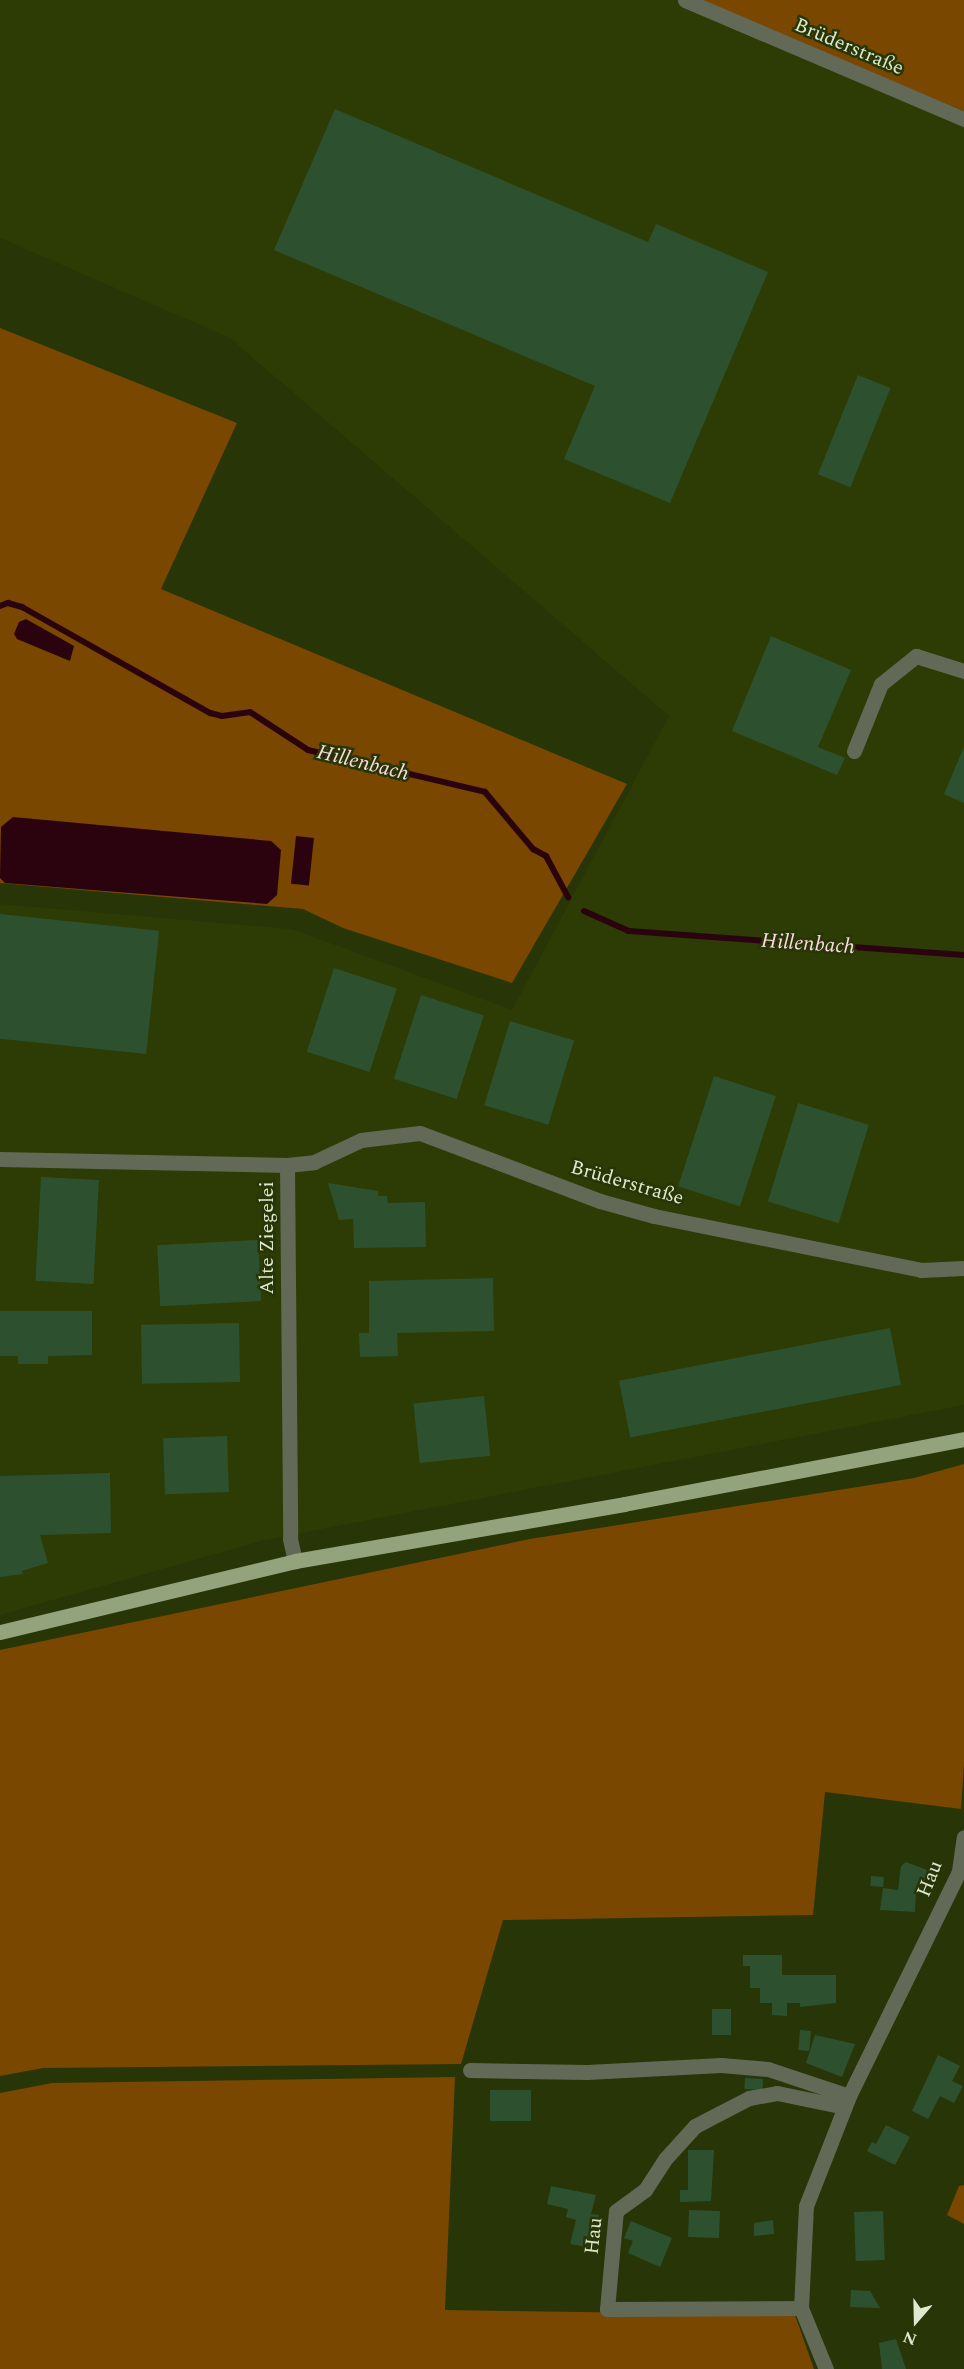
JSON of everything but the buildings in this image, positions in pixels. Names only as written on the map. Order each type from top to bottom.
[{"type":"main road","points":[[0,1632],[296,1561],[624,1504],[964,1439]]},
{"type":"street","name":"Brüderstraße","points":[[684,0],[964,119]]},
{"type":"street","points":[[854,751],[881,684],[916,656],[964,671]]},
{"type":"street","name":"Brüderstraße","points":[[287,1165],[314,1162],[361,1140],[420,1133],[600,1201],[654,1216],[921,1270],[964,1268]]},
{"type":"street","name":"Alte Ziegelei","points":[[0,1159],[287,1165],[290,1539],[296,1561]]},
{"type":"street","name":"Hau","points":[[826,2369],[801,2308],[806,2206],[847,2102],[959,1871],[964,1837]]},
{"type":"street","points":[[470,2070],[587,2072],[721,2065],[768,2069],[847,2102]]},
{"type":"street","name":"Hau","points":[[801,2308],[607,2309],[616,2211],[645,2190],[666,2158],[695,2126],[749,2098],[777,2093],[847,2102]]},
{"type":"shaded area","points":[[0,0],[689,0],[964,112],[964,1405],[265,1540],[0,1615],[0,904],[292,929],[512,1010],[669,716],[230,338],[0,238]]},
{"type":"shaded area","points":[[695,0],[964,0],[964,111]]},
{"type":"shaded area","points":[[0,328],[237,423],[161,589],[627,784],[512,983],[343,928],[303,909],[0,883]]},
{"type":"shaded area","points":[[26,619],[74,646],[70,661],[17,639],[14,634],[19,622]]},
{"type":"shaded area","points":[[13,817],[271,841],[281,850],[277,895],[267,904],[5,883],[0,878],[1,827]]},
{"type":"shaded area","points":[[296,836],[314,838],[309,886],[291,884]]},
{"type":"shaded area","points":[[964,1464],[964,1765],[961,1809],[825,1792],[813,1915],[503,1920],[461,2064],[43,2068],[0,2076],[0,1650],[530,1539],[914,1478]]},
{"type":"shaded area","points":[[455,2077],[445,2310],[795,2315],[814,2369],[0,2369],[0,2093],[52,2083]]},
{"type":"shaded area","points":[[964,2185],[964,2224],[947,2215],[959,2186]]},
{"type":"waterway","name":"Hillenbach","points":[[0,606],[8,603],[22,607],[210,713],[222,716],[250,712],[308,750],[485,792],[533,849],[546,856],[568,897]]},
{"type":"waterway","name":"Hillenbach","points":[[584,911],[629,931],[964,955]]}]
